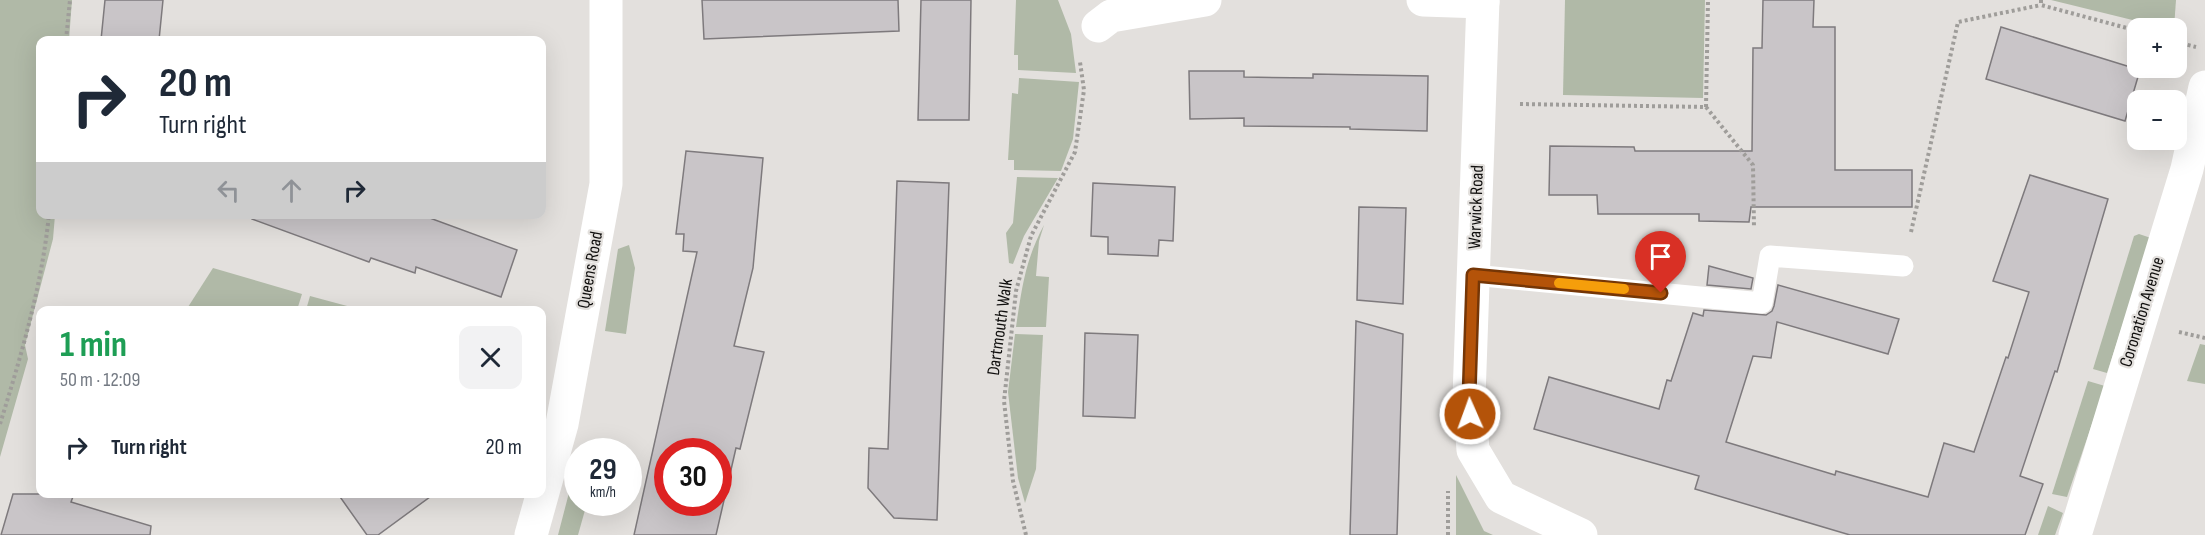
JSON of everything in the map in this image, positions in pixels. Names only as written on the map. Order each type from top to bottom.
[{"type":"street","name":"Queens Road","points":[[546,454],[606,184],[606,0]]},
{"type":"street","points":[[1098,26],[1111,16],[1205,0]]},
{"type":"street","points":[[1423,0],[1483,1]]},
{"type":"street","name":"Warwick Road","points":[[1483,1],[1469,397],[1473,450],[1501,497],[1581,535]]},
{"type":"street","name":"Coronation Avenue","points":[[2075,535],[2187,169],[2205,87]]},
{"type":"street","name":"Queens Road","points":[[531,535],[538,498]]},
{"type":"lane","points":[[1473,275],[1762,303],[1770,256],[1903,266]]},
{"type":"path","points":[[66,36],[70,0]]},
{"type":"path","points":[[1708,0],[1706,107],[1753,165],[1754,234]]},
{"type":"path","points":[[1903,266],[1958,22],[2041,2],[2127,28]]},
{"type":"path","points":[[2187,45],[2205,49]]},
{"type":"path","name":"Dartmouth Walk","points":[[1026,535],[1013,481],[1004,401],[1016,291],[1030,236],[1075,152],[1084,90],[1080,58]]},
{"type":"path","points":[[1480,104],[1706,107]]},
{"type":"path","points":[[0,424],[25,345],[46,243],[48,219]]},
{"type":"green space","points":[[0,0],[72,0],[69,36],[36,36],[36,219],[55,219],[53,239],[25,345],[28,359],[0,457]]},
{"type":"green space","points":[[1016,0],[1058,0],[1071,34],[1076,73],[1018,70],[1018,55],[1014,55]]},
{"type":"green space","points":[[1565,0],[1705,0],[1703,98],[1563,95]]},
{"type":"green space","points":[[2051,0],[2176,0],[2175,18],[2127,19]]},
{"type":"green space","points":[[1019,78],[1079,82],[1073,139],[1061,171],[1014,170],[1014,160],[1008,160],[1012,93],[1018,94]]},
{"type":"green space","points":[[1017,177],[1058,178],[1024,236],[1013,264],[1009,263],[1006,233],[1013,223]]},
{"type":"green space","points":[[1044,225],[1039,241],[1036,276],[1049,277],[1046,327],[1016,327],[1028,263]]},
{"type":"green space","points":[[2139,234],[2151,238],[2107,373],[2093,369],[2134,236]]},
{"type":"green space","points":[[629,245],[635,268],[626,334],[605,331],[618,249]]},
{"type":"green space","points":[[213,268],[302,294],[298,306],[189,306]]},
{"type":"green space","points":[[310,296],[347,306],[307,306]]},
{"type":"green space","points":[[1015,334],[1043,335],[1036,469],[1025,503],[1018,478],[1008,392]]},
{"type":"green space","points":[[2200,344],[2205,345],[2205,384],[2187,381]]},
{"type":"green space","points":[[2088,381],[2105,386],[2067,497],[2052,494]]},
{"type":"green space","points":[[1456,475],[1484,531],[1493,535],[1456,535]]},
{"type":"green space","points":[[2048,506],[2063,513],[2055,535],[2038,535]]},
{"type":"green space","points":[[564,512],[564,516],[583,516],[578,535],[558,535]]},
{"type":"building","points":[[105,0],[163,0],[159,36],[101,36]]},
{"type":"building","points":[[702,0],[898,0],[899,31],[704,39]]},
{"type":"building","points":[[921,0],[971,0],[969,120],[918,120]]},
{"type":"building","points":[[1763,0],[1814,0],[1813,27],[1835,27],[1835,170],[1912,170],[1912,207],[1751,207],[1749,222],[1699,221],[1699,214],[1598,214],[1597,195],[1549,195],[1550,146],[1634,147],[1635,151],[1752,151],[1753,48],[1762,48]]},
{"type":"building","points":[[2001,27],[2127,66],[2127,78],[2138,78],[2134,90],[2127,90],[2125,121],[1986,79]]},
{"type":"building","points":[[1189,71],[1244,71],[1244,77],[1313,78],[1313,74],[1428,76],[1427,131],[1350,129],[1350,127],[1244,126],[1244,118],[1190,119]]},
{"type":"building","points":[[686,151],[763,158],[753,268],[734,346],[764,352],[740,449],[736,448],[732,465],[732,438],[656,438],[697,252],[683,251],[684,234],[676,234]]},
{"type":"building","points":[[2030,175],[2108,199],[2057,372],[2055,371],[2020,476],[2043,484],[2025,535],[1850,535],[1695,489],[1699,476],[1534,429],[1549,377],[1659,409],[1667,380],[1671,381],[1693,313],[1703,316],[1704,310],[1766,315],[1772,311],[1774,306],[1778,285],[1899,319],[1888,354],[1777,322],[1771,358],[1753,356],[1726,442],[1835,475],[1836,471],[1928,497],[1944,443],[1974,452],[2029,292],[1993,281]]},
{"type":"building","points":[[897,181],[949,183],[937,520],[894,518],[868,488],[869,448],[888,449]]},
{"type":"building","points":[[1093,183],[1175,187],[1173,241],[1159,240],[1158,256],[1108,254],[1108,237],[1091,236]]},
{"type":"building","points":[[1359,207],[1406,208],[1403,304],[1357,300]]},
{"type":"building","points":[[252,219],[433,219],[517,250],[501,297],[416,267],[415,273],[371,258],[369,262]]},
{"type":"building","points":[[1709,266],[1753,278],[1751,289],[1707,285]]},
{"type":"building","points":[[1356,321],[1403,334],[1397,535],[1350,535]]},
{"type":"building","points":[[1085,333],[1138,335],[1135,418],[1083,416]]},
{"type":"building","points":[[654,445],[654,516],[720,516],[716,535],[634,535],[638,516],[642,516],[642,499]]},
{"type":"building","points":[[13,494],[36,494],[36,498],[72,498],[71,502],[151,526],[150,535],[1,535]]},
{"type":"building","points":[[341,498],[429,498],[378,535],[367,535]]},
{"type":"slow traffic","points":[[1559,283],[1624,289]]},
{"type":"route","points":[[1470,414],[1473,275],[1661,293]]}]
